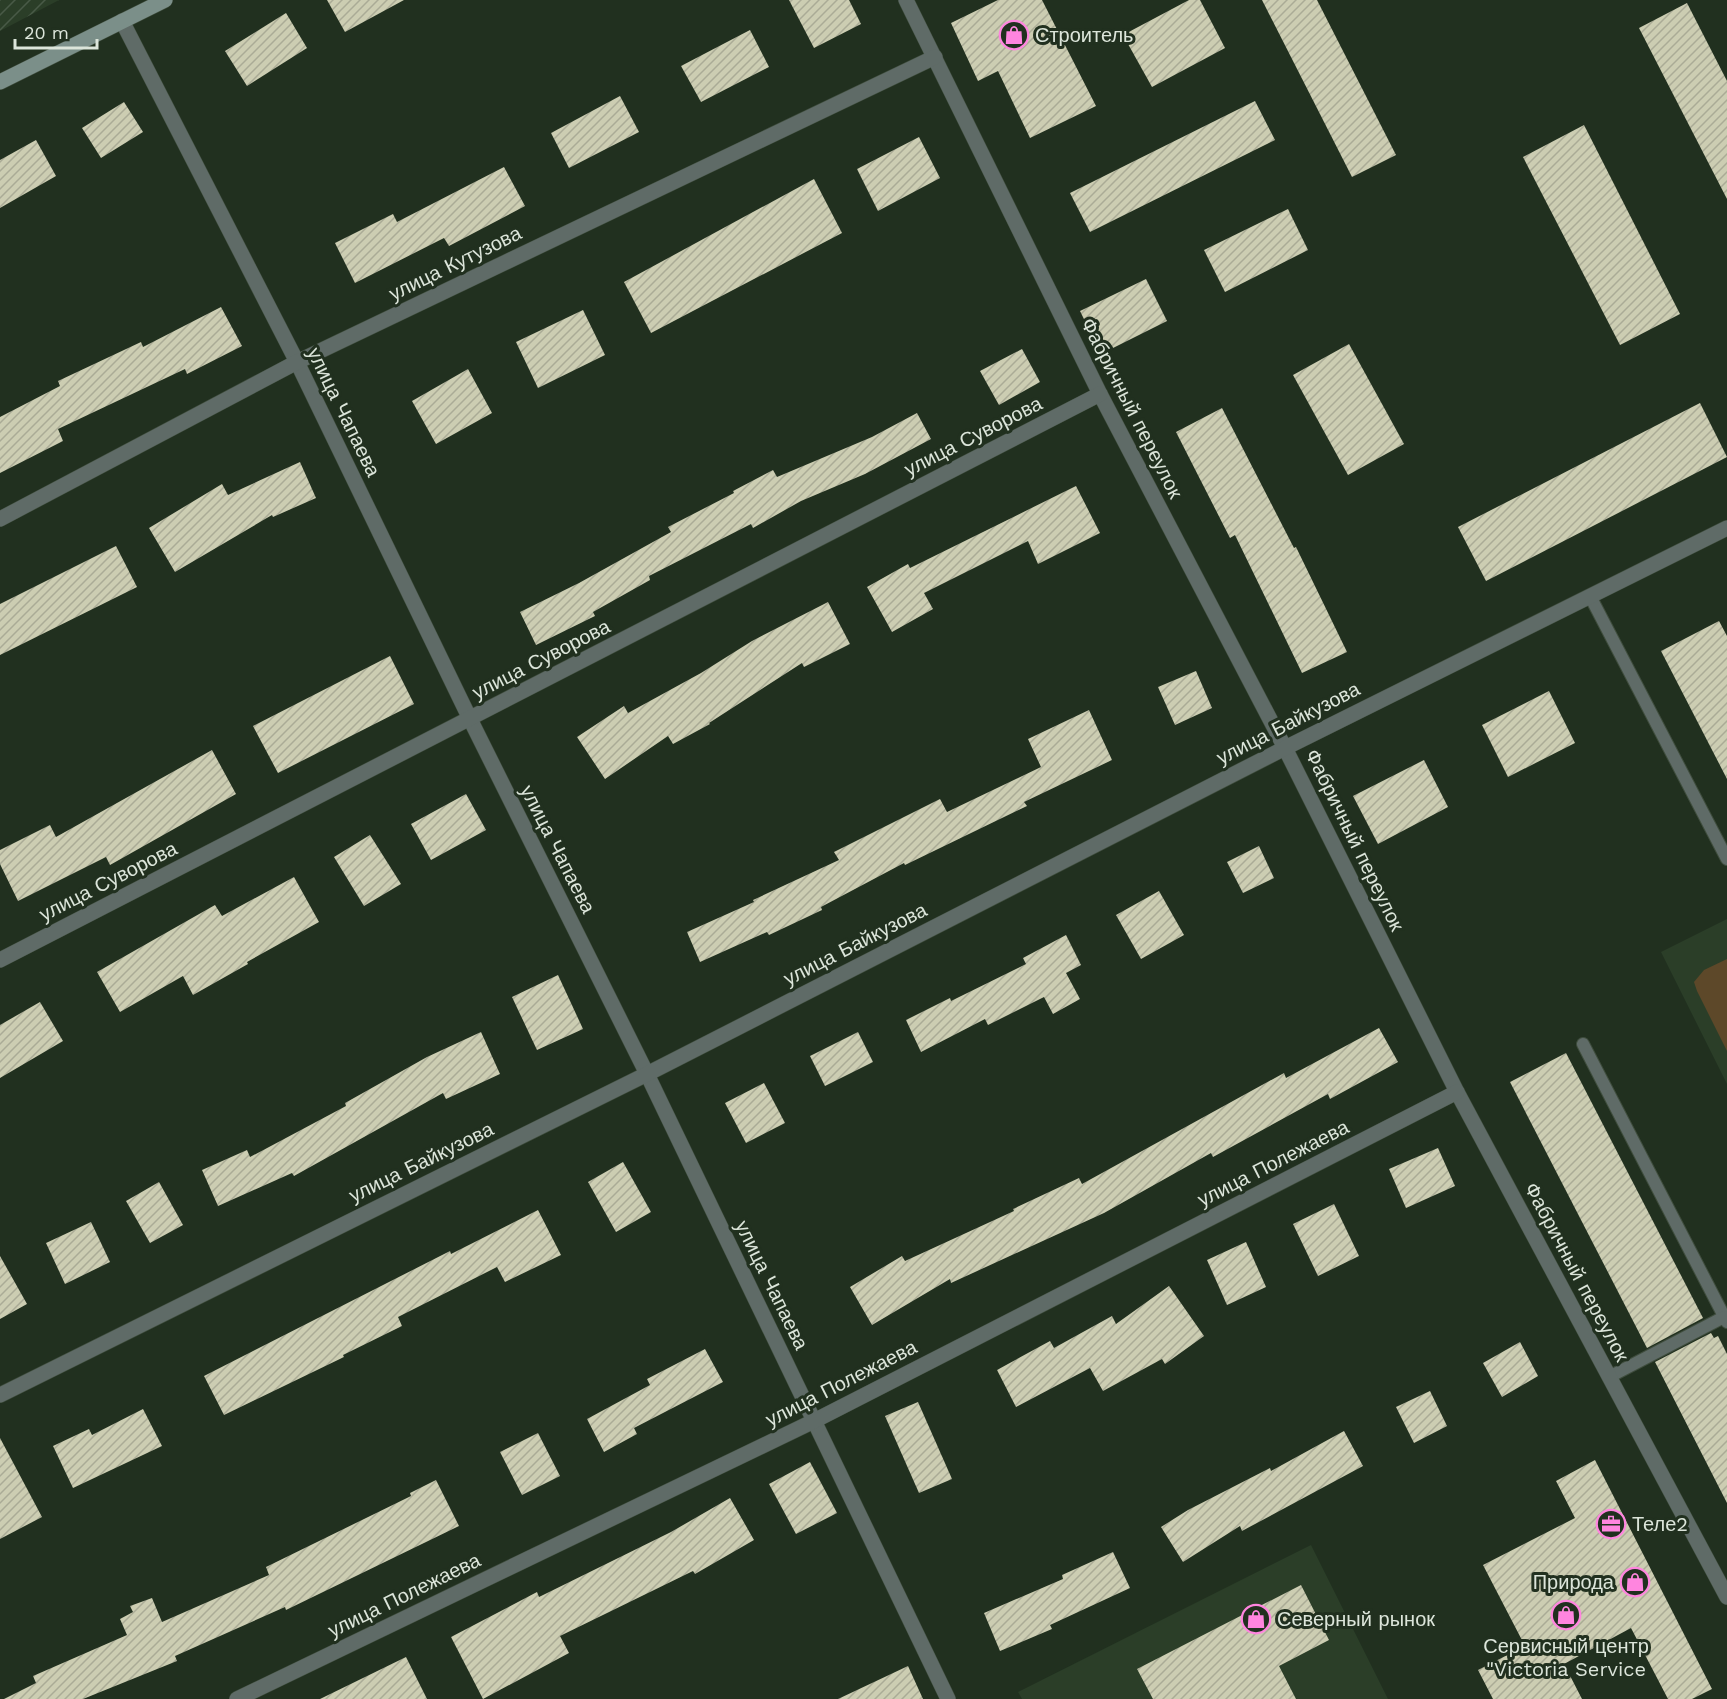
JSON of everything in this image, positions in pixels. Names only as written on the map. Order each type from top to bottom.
[{"type":"main road","points":[[0,82],[165,0]]},
{"type":"street","name":"Фабричный переулок","points":[[906,0],[1100,394],[1285,748],[1457,1092],[1727,1597]]},
{"type":"street","name":"улица Чапаева","points":[[122,21],[297,362],[470,719],[647,1074],[948,1699]]},
{"type":"street","name":"улица Кутузова","points":[[0,519],[297,362],[934,57]]},
{"type":"street","name":"улица Суворова","points":[[0,960],[1100,394]]},
{"type":"street","name":"улица Байкузова","points":[[0,1395],[647,1074],[1285,748],[1727,528]]},
{"type":"street","name":"улица Полежаева","points":[[237,1699],[814,1421],[1457,1092]]},
{"type":"lane","points":[[1590,596],[1727,859]]},
{"type":"lane","points":[[1583,1044],[1726,1319],[1606,1370]]},
{"type":"shaded area","points":[[0,0],[59,0],[0,31]]},
{"type":"shaded area","points":[[1727,919],[1727,1084],[1661,952]]},
{"type":"shaded area","points":[[1727,959],[1727,1051],[1694,982],[1704,970]]},
{"type":"shaded area","name":"Северный рынок","points":[[1311,1545],[1388,1699],[1022,1699],[1018,1692]]},
{"type":"building","points":[[327,0],[404,0],[345,32]]},
{"type":"building","points":[[789,0],[849,0],[861,24],[814,48]]},
{"type":"building","points":[[998,0],[1042,0],[1096,106],[1030,138],[998,71],[978,81],[951,23]]},
{"type":"building","points":[[1189,0],[1200,0],[1225,48],[1152,87],[1123,35]]},
{"type":"building","points":[[1262,0],[1317,0],[1396,155],[1352,177]]},
{"type":"building","points":[[1687,3],[1727,81],[1727,199],[1639,28]]},
{"type":"building","points":[[286,13],[307,48],[247,86],[225,51]]},
{"type":"building","points":[[750,30],[769,67],[701,102],[681,66]]},
{"type":"building","points":[[620,96],[639,132],[569,168],[551,133]]},
{"type":"building","points":[[1255,101],[1275,140],[1090,232],[1070,193]]},
{"type":"building","points":[[124,102],[143,132],[101,158],[82,128]]},
{"type":"building","points":[[1584,125],[1680,314],[1620,345],[1523,157]]},
{"type":"building","points":[[919,137],[940,178],[878,211],[857,169]]},
{"type":"building","points":[[36,140],[56,176],[0,208],[0,160]]},
{"type":"building","points":[[504,167],[525,206],[449,246],[444,238],[355,283],[335,243],[393,214],[397,222]]},
{"type":"building","points":[[814,179],[842,233],[651,333],[624,282]]},
{"type":"building","points":[[1288,209],[1308,250],[1225,292],[1204,250]]},
{"type":"building","points":[[1146,279],[1167,321],[1101,354],[1080,311]]},
{"type":"building","points":[[221,307],[242,346],[187,374],[185,369],[58,429],[63,441],[0,473],[0,417],[60,386],[58,381],[141,342],[143,347]]},
{"type":"building","points":[[583,310],[605,355],[538,388],[516,342]]},
{"type":"building","points":[[1349,344],[1404,444],[1348,475],[1293,375]]},
{"type":"building","points":[[1022,349],[1040,382],[999,405],[980,371]]},
{"type":"building","points":[[468,369],[492,413],[436,444],[412,401]]},
{"type":"building","points":[[1700,403],[1727,457],[1486,581],[1458,527]]},
{"type":"building","points":[[1222,408],[1294,548],[1296,547],[1347,652],[1302,673],[1235,535],[1230,538],[1176,432]]},
{"type":"building","points":[[917,413],[931,439],[865,474],[801,501],[753,528],[751,524],[649,576],[650,580],[593,612],[595,616],[536,645],[520,612],[579,583],[671,532],[668,527],[773,470],[777,477],[872,437]]},
{"type":"building","points":[[300,462],[316,498],[273,517],[272,515],[175,572],[149,528],[222,484],[228,495]]},
{"type":"building","points":[[1076,486],[1100,533],[1038,564],[1028,541],[924,593],[933,609],[892,632],[867,587],[908,564],[910,568]]},
{"type":"building","points":[[116,546],[137,587],[0,655],[0,604]]},
{"type":"building","points":[[828,602],[850,644],[804,667],[802,663],[710,724],[673,744],[668,736],[605,779],[577,737],[624,706],[628,713],[701,673],[752,641]]},
{"type":"building","points":[[1719,621],[1727,636],[1727,779],[1661,651]]},
{"type":"building","points":[[390,656],[414,704],[278,773],[253,726]]},
{"type":"building","points":[[1196,671],[1212,708],[1175,725],[1158,687]]},
{"type":"building","points":[[1549,691],[1575,743],[1508,777],[1482,725]]},
{"type":"building","points":[[1089,710],[1112,760],[1024,802],[1027,806],[905,865],[904,863],[821,907],[822,910],[769,935],[767,932],[700,962],[687,932],[839,860],[834,852],[940,799],[947,812],[1041,767],[1028,739]]},
{"type":"building","points":[[212,750],[236,794],[110,865],[106,857],[18,901],[0,864],[0,850],[50,825],[56,837]]},
{"type":"building","points":[[1424,760],[1448,807],[1378,844],[1353,796]]},
{"type":"building","points":[[466,794],[486,830],[431,860],[411,824]]},
{"type":"building","points":[[370,835],[401,884],[364,906],[334,857]]},
{"type":"building","points":[[1259,846],[1274,878],[1243,893],[1227,862]]},
{"type":"building","points":[[294,877],[319,922],[193,995],[183,976],[120,1012],[97,972],[215,905],[222,916]]},
{"type":"building","points":[[1159,891],[1184,935],[1141,959],[1116,915]]},
{"type":"building","points":[[1066,935],[1081,965],[1066,973],[1080,999],[1053,1014],[1044,997],[988,1025],[985,1019],[921,1052],[906,1020],[950,998],[951,1001],[1026,964],[1023,958]]},
{"type":"building","points":[[558,975],[583,1029],[537,1050],[512,997]]},
{"type":"building","points":[[40,1002],[63,1041],[0,1078],[0,1025]]},
{"type":"building","points":[[1379,1028],[1398,1062],[1330,1099],[1328,1094],[1213,1157],[1211,1153],[1104,1213],[951,1283],[950,1279],[872,1325],[850,1287],[902,1256],[905,1261],[1079,1178],[1082,1184],[1284,1073],[1286,1078]]},
{"type":"building","points":[[481,1032],[500,1074],[446,1099],[443,1093],[294,1176],[292,1173],[218,1206],[202,1170],[247,1150],[250,1157],[346,1106],[345,1103],[427,1057]]},
{"type":"building","points":[[858,1032],[873,1062],[825,1086],[810,1056]]},
{"type":"building","points":[[1566,1053],[1703,1318],[1647,1348],[1510,1082]]},
{"type":"building","points":[[764,1083],[785,1123],[746,1143],[725,1103]]},
{"type":"building","points":[[1438,1148],[1455,1186],[1406,1208],[1389,1169]]},
{"type":"building","points":[[623,1162],[651,1212],[616,1232],[588,1182]]},
{"type":"building","points":[[159,1182],[183,1225],[150,1243],[126,1201]]},
{"type":"building","points":[[1334,1204],[1359,1256],[1318,1276],[1293,1224]]},
{"type":"building","points":[[538,1210],[561,1255],[505,1282],[497,1267],[398,1317],[402,1326],[224,1415],[204,1376],[450,1251],[451,1254]]},
{"type":"building","points":[[91,1222],[110,1262],[65,1284],[46,1243]]},
{"type":"building","points":[[1246,1242],[1266,1287],[1227,1305],[1207,1260]]},
{"type":"building","points":[[0,1256],[27,1304],[0,1319]]},
{"type":"building","points":[[1169,1286],[1204,1336],[1165,1364],[1162,1359],[1103,1391],[1090,1368],[1016,1407],[997,1370],[1050,1341],[1054,1348],[1112,1316],[1116,1324]]},
{"type":"building","points":[[1711,1333],[1714,1338],[1718,1336],[1727,1354],[1727,1503],[1655,1362]]},
{"type":"building","points":[[1520,1342],[1538,1376],[1502,1397],[1483,1363]]},
{"type":"building","points":[[705,1349],[723,1382],[634,1428],[637,1434],[604,1452],[587,1419],[650,1385],[647,1379]]},
{"type":"building","points":[[1430,1391],[1447,1426],[1414,1443],[1396,1407]]},
{"type":"building","points":[[918,1402],[952,1479],[919,1493],[885,1416]]},
{"type":"building","points":[[143,1409],[162,1446],[73,1488],[53,1446],[89,1429],[92,1435]]},
{"type":"building","points":[[1344,1431],[1363,1466],[1242,1531],[1240,1526],[1183,1562],[1161,1527],[1188,1510],[1270,1468],[1271,1471]]},
{"type":"building","points":[[538,1433],[560,1476],[522,1495],[500,1452]]},
{"type":"building","points":[[0,1438],[42,1517],[0,1539]]},
{"type":"building","points":[[1595,1460],[1712,1689],[1692,1699],[1668,1699],[1631,1628],[1564,1664],[1582,1699],[1493,1699],[1478,1670],[1525,1646],[1483,1565],[1575,1518],[1556,1481]]},
{"type":"building","points":[[810,1462],[837,1513],[796,1534],[769,1484]]},
{"type":"building","points":[[436,1480],[459,1526],[286,1610],[285,1607],[175,1656],[177,1661],[83,1699],[4,1699],[36,1683],[33,1676],[127,1635],[120,1619],[133,1612],[130,1606],[152,1598],[162,1622],[269,1575],[266,1567],[411,1496],[410,1493]]},
{"type":"building","points":[[730,1498],[754,1540],[695,1574],[693,1571],[560,1636],[569,1653],[483,1699],[451,1637],[537,1592],[539,1597],[671,1532]]},
{"type":"building","points":[[1113,1552],[1130,1588],[1050,1625],[1052,1629],[1000,1651],[984,1613],[1063,1579],[1062,1575]]},
{"type":"building","points":[[1301,1585],[1329,1640],[1279,1666],[1296,1699],[1153,1699],[1137,1669]]},
{"type":"building","points":[[406,1657],[427,1699],[320,1699]]},
{"type":"building","points":[[908,1666],[923,1699],[838,1699]]},
{"type":"place","name":"Строитель","points":[[1014,35]]},
{"type":"place","name":"Теле2","points":[[1611,1524]]},
{"type":"place","name":"Природа","points":[[1635,1582]]},
{"type":"place","name":"Сервисный центр \"Victoria Service","points":[[1566,1615]]},
{"type":"place","name":"Северный рынок","points":[[1256,1619]]}]
